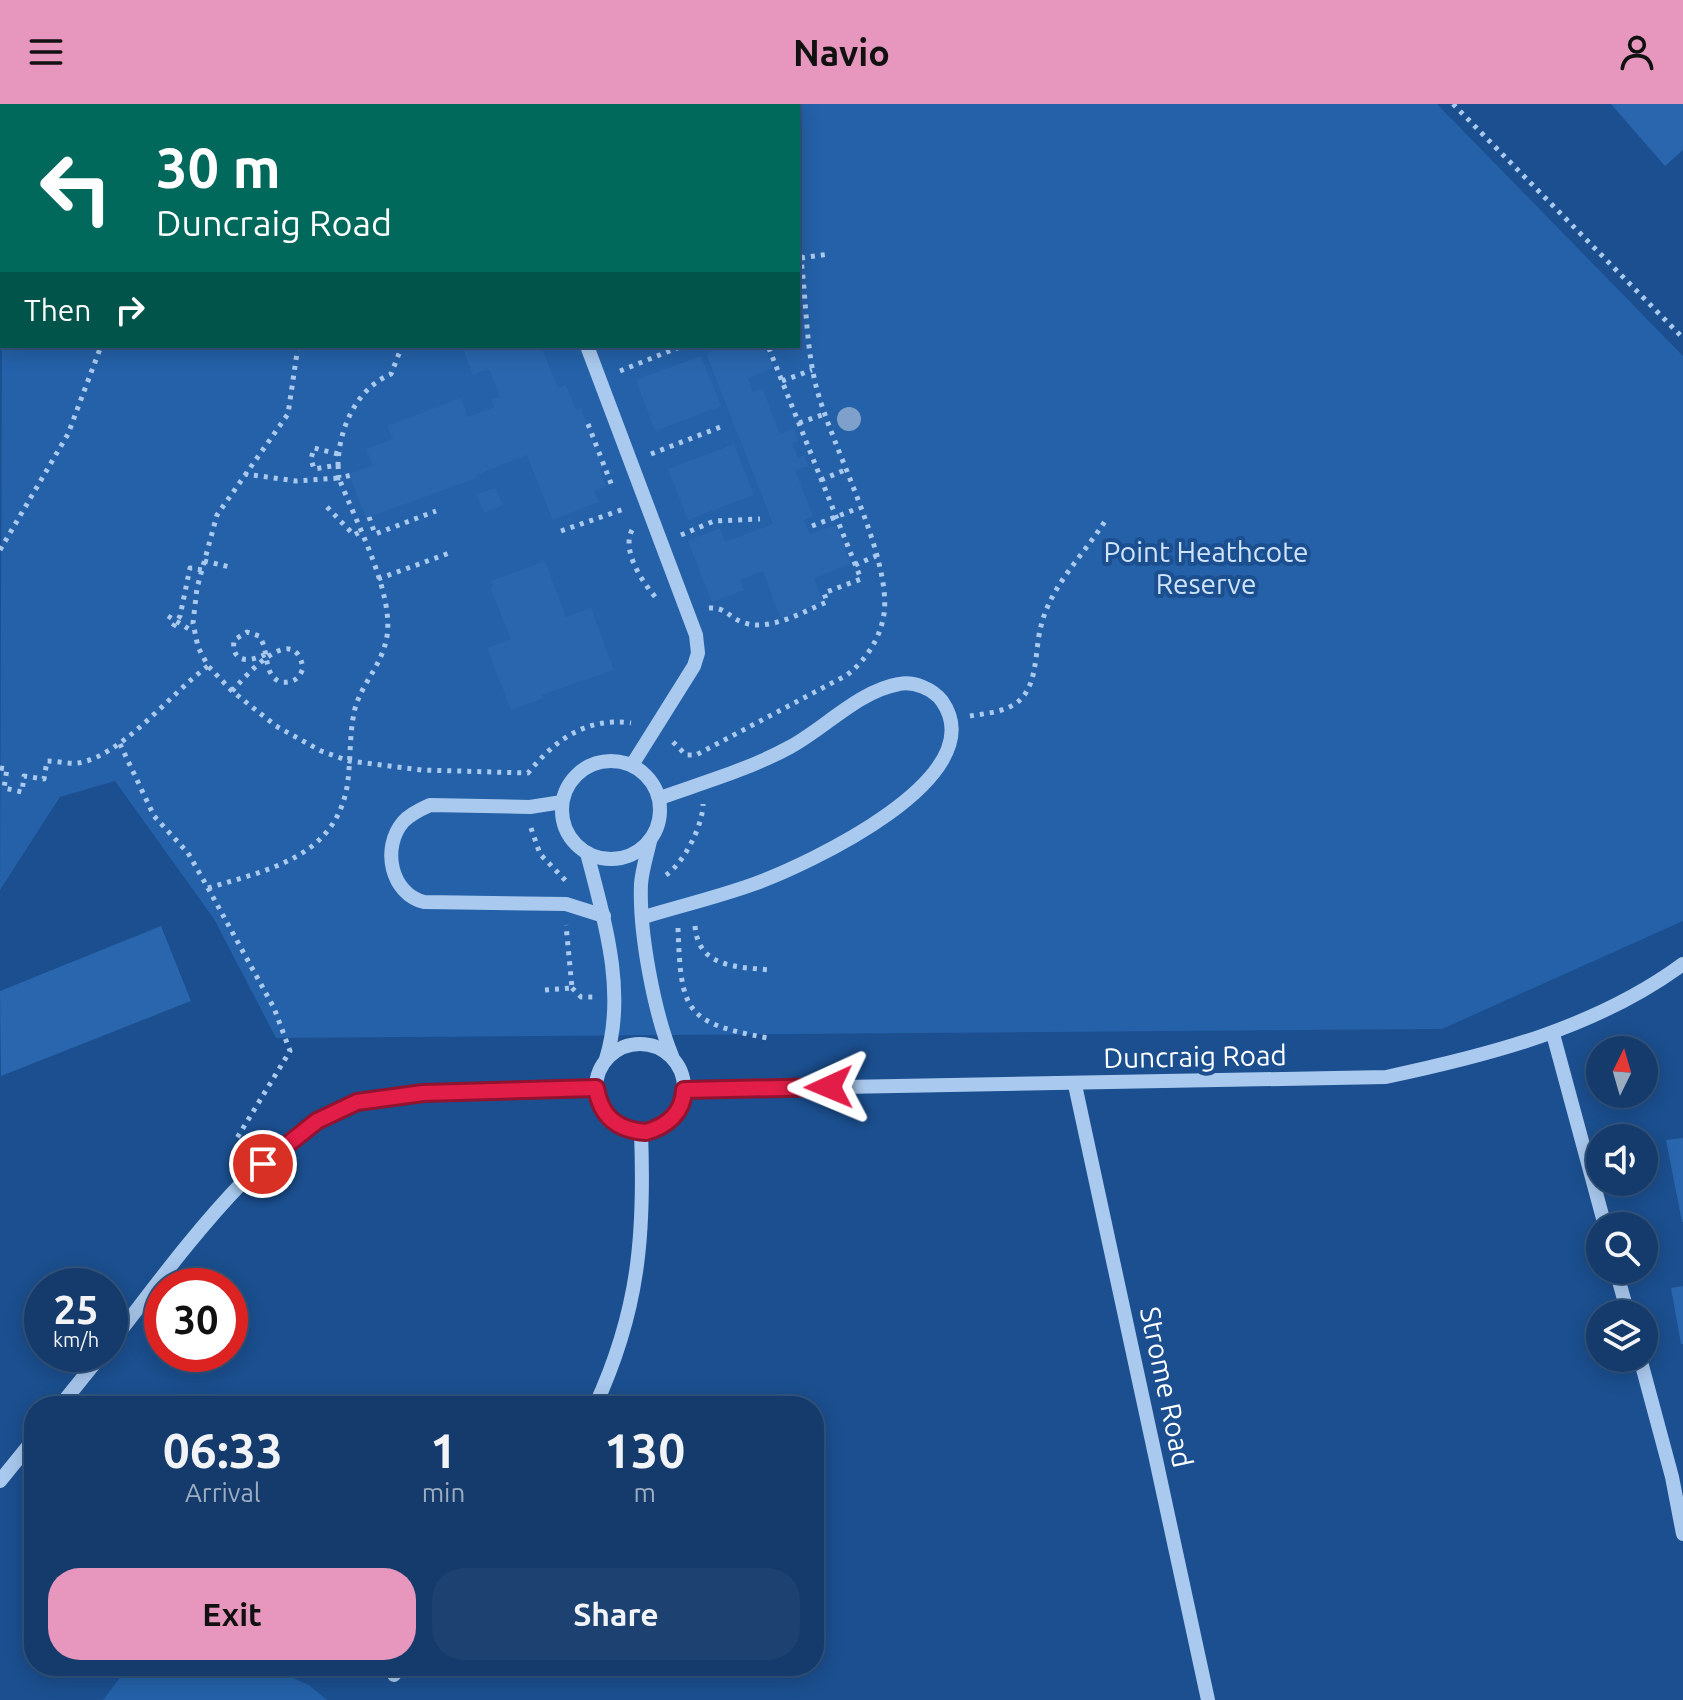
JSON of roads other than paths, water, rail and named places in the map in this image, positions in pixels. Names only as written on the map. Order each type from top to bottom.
[{"type":"street","points":[[590,348],[696,635],[698,653],[694,666],[632,765]]},
{"type":"street","points":[[644,917],[756,883],[883,818],[924,785],[941,764],[950,737],[949,719],[937,695],[922,687],[901,683],[875,692],[788,748],[660,798]]},
{"type":"street","points":[[607,761],[632,765],[645,773],[660,798],[661,814],[650,841],[641,883],[658,1022],[682,1070],[684,1090],[684,1100],[673,1119],[661,1128],[641,1132],[616,1125],[604,1114],[596,1088],[598,1073],[616,1027],[604,916],[587,853],[567,831],[562,802],[566,789],[582,769],[607,761]]},
{"type":"street","points":[[562,802],[530,807],[430,805],[402,822],[392,853],[396,882],[413,899],[424,902],[566,904],[604,916]]},
{"type":"street","points":[[587,853],[604,859],[621,859],[650,841]]},
{"type":"street","name":"Duncraig Road","points":[[684,1090],[1386,1077],[1467,1059],[1553,1034],[1654,985],[1683,964]]},
{"type":"street","points":[[1553,1034],[1601,1212]]},
{"type":"street","points":[[605,1059],[617,1049],[647,1043],[673,1057]]},
{"type":"street","name":"Strome Road","points":[[1075,1085],[1208,1700]]},
{"type":"street","points":[[128,1322],[243,1184],[279,1148],[317,1121],[357,1102],[423,1093],[596,1088]]},
{"type":"street","points":[[599,1396],[635,1293],[642,1220],[641,1132]]},
{"type":"street","points":[[68,1396],[87,1372]]},
{"type":"street","points":[[1645,1372],[1678,1476],[1683,1534]]},
{"type":"street","points":[[0,1481],[24,1451]]},
{"type":"park label","name":"Point Heathcote Reserve","points":[[1206,567]]}]
